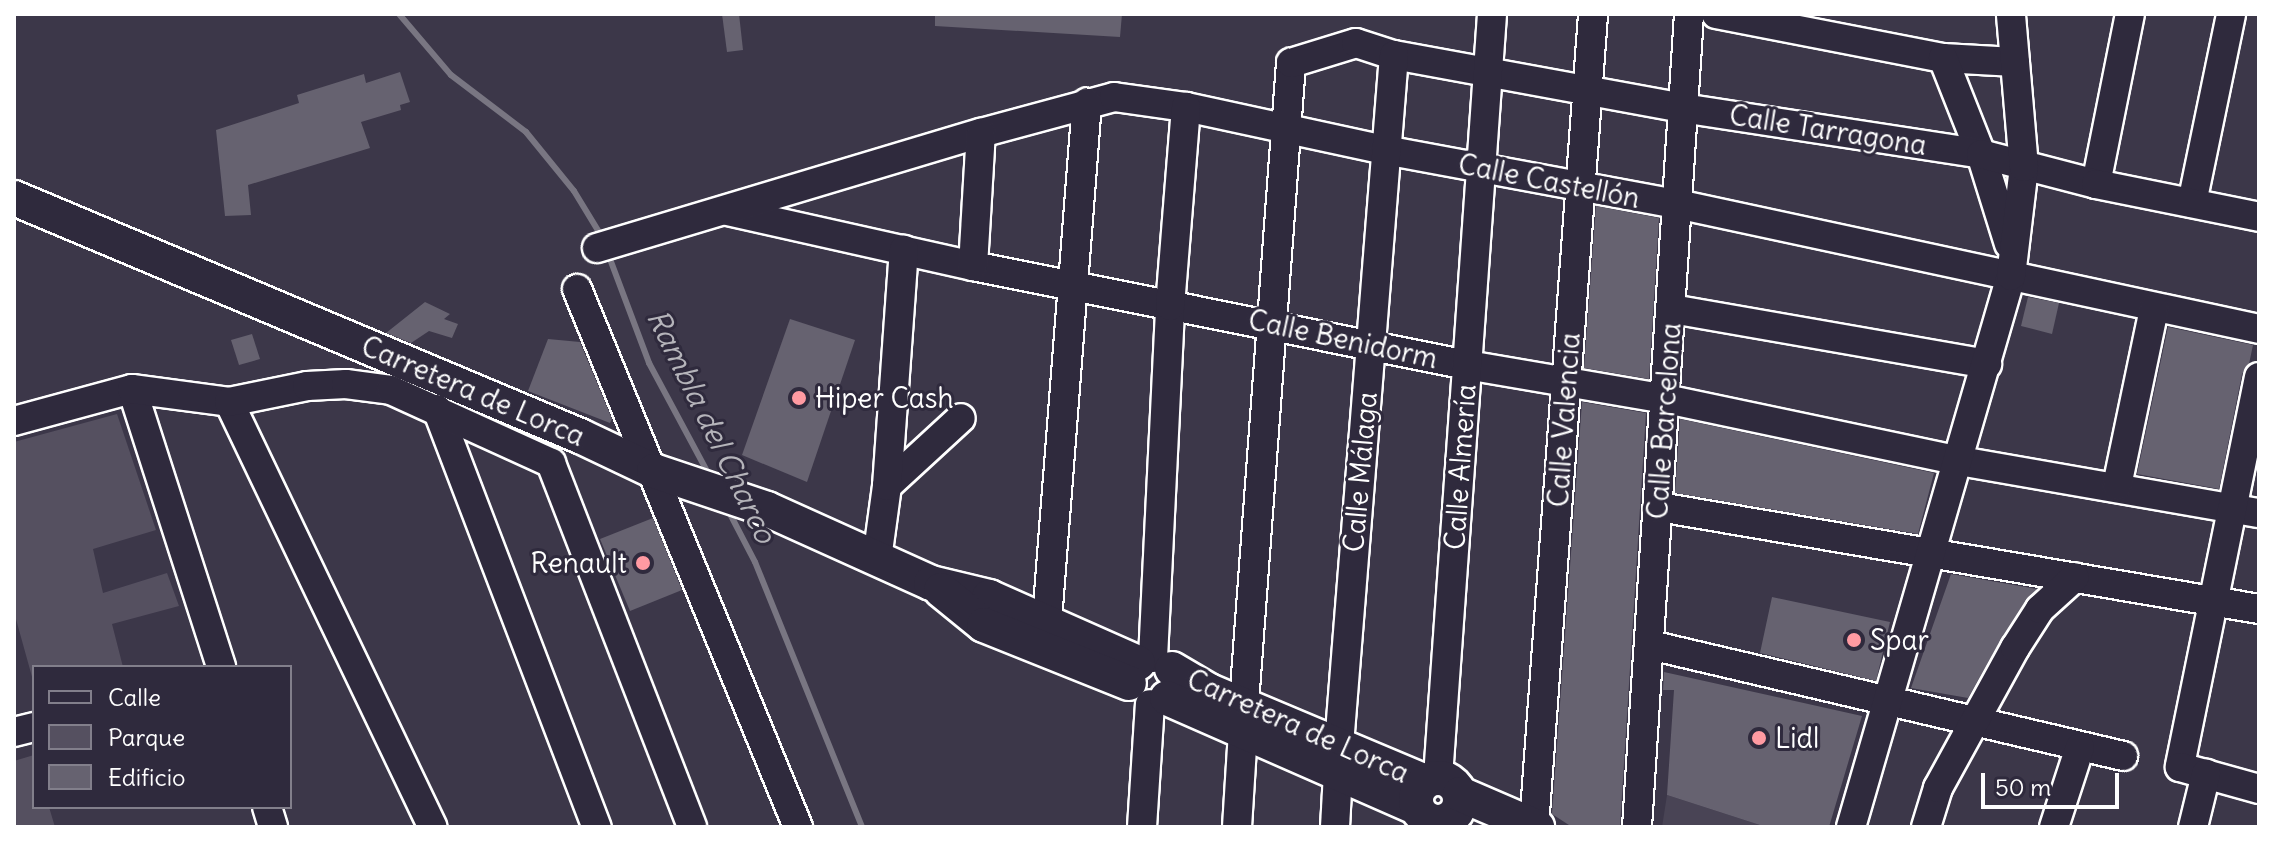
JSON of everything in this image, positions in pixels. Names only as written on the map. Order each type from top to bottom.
[{"type":"main road","name":"Carretera de Lorca","points":[[14,198],[580,436],[661,474],[767,509],[931,583],[989,597],[1047,620],[1151,679]]},
{"type":"main road","name":"Carretera de Lorca","points":[[931,583],[984,625],[1151,679],[1339,759],[1442,807],[1536,826]]},
{"type":"street","name":"Calle Almería","points":[[1442,807],[1467,365],[1492,14]]},
{"type":"street","name":"Calle Valencia","points":[[1536,826],[1593,14]]},
{"type":"street","name":"Calle Barcelona","points":[[1637,827],[1689,14]]},
{"type":"street","points":[[1716,14],[1943,58],[2015,62]]},
{"type":"street","points":[[1851,827],[1960,461],[2011,276],[2024,167],[2011,14]]},
{"type":"street","points":[[2096,184],[2130,14]]},
{"type":"street","points":[[2192,203],[2231,14]]},
{"type":"street","name":"Calle Tarragona","points":[[1287,129],[1291,63],[1356,43],[1394,55],[1682,108],[1981,154],[2096,184],[2259,217]]},
{"type":"street","name":"Calle Málaga","points":[[1335,827],[1394,55]]},
{"type":"street","points":[[1943,58],[2009,236],[2011,276]]},
{"type":"street","name":"Calle Castellón","points":[[597,248],[981,133],[1114,97],[1186,107],[1385,150],[1677,204],[2154,309],[2259,329]]},
{"type":"street","points":[[1047,620],[1087,103]]},
{"type":"street","points":[[1142,827],[1170,306],[1186,107]]},
{"type":"street","points":[[1237,827],[1287,129]]},
{"type":"street","points":[[973,266],[981,133]]},
{"type":"street","name":"Calle Benidorm","points":[[727,211],[973,266],[1170,306],[1273,323],[1467,365],[1666,399],[1960,461],[2246,510]]},
{"type":"street","points":[[877,559],[887,486],[904,250]]},
{"type":"street","points":[[577,289],[661,474],[798,827]]},
{"type":"street","points":[[1672,309],[1987,364]]},
{"type":"street","points":[[2117,486],[2154,309]]},
{"type":"street","points":[[2193,827],[2193,771],[2216,602],[2246,510],[2259,377]]},
{"type":"street","points":[[14,421],[132,389],[229,402],[307,386],[346,384],[391,390],[551,463],[692,827]]},
{"type":"street","points":[[132,389],[220,665]]},
{"type":"street","points":[[229,402],[433,827]]},
{"type":"street","points":[[437,409],[597,827]]},
{"type":"street","points":[[887,486],[961,418]]},
{"type":"street","points":[[551,463],[580,436]]},
{"type":"street","points":[[1659,507],[1933,551],[2259,609]]},
{"type":"street","points":[[1926,827],[1938,788],[2040,609],[2075,577]]},
{"type":"street","points":[[1650,645],[1889,704],[2123,756]]},
{"type":"street","points":[[2054,827],[2080,747]]},
{"type":"street","points":[[2193,771],[2259,789]]},
{"type":"shaded area","points":[[1667,795],[1766,827],[1662,827]]},
{"type":"green space","points":[[117,414],[156,530],[93,549],[103,593],[167,573],[179,606],[112,624],[122,665],[32,665],[32,677],[14,612],[14,442]]},
{"type":"green space","points":[[32,756],[32,809],[50,809],[55,827],[18,827],[14,823],[14,761]]},
{"type":"building","points":[[722,14],[739,14],[743,50],[727,52]]},
{"type":"building","points":[[935,14],[1122,14],[1120,37],[935,26]]},
{"type":"building","points":[[400,72],[410,102],[400,105],[401,110],[361,122],[370,148],[248,185],[251,215],[225,216],[216,130],[299,103],[297,95],[364,74],[366,83]]},
{"type":"building","points":[[1596,206],[1659,218],[1649,379],[1584,368]]},
{"type":"building","points":[[2028,297],[2059,303],[2052,334],[2021,326]]},
{"type":"building","points":[[425,302],[450,314],[444,319],[458,324],[452,338],[429,331],[411,343],[386,333]]},
{"type":"building","name":"Hiper Cash","points":[[790,319],[855,340],[807,482],[742,455]]},
{"type":"building","points":[[2168,327],[2253,345],[2249,364],[2242,374],[2219,489],[2137,474]]},
{"type":"building","points":[[252,334],[260,359],[239,365],[231,340]]},
{"type":"building","points":[[548,339],[580,342],[612,419],[610,423],[528,391]]},
{"type":"building","points":[[1582,402],[1646,413],[1620,827],[1572,827],[1552,814]]},
{"type":"building","points":[[1680,419],[1934,473],[1918,534],[1675,493]]},
{"type":"building","name":"Renault","points":[[653,518],[682,590],[630,611],[600,539]]},
{"type":"building","points":[[1951,574],[2037,589],[2001,639],[1968,698],[1911,688]]},
{"type":"building","points":[[1772,597],[1890,622],[1876,681],[1760,653]]},
{"type":"building","points":[[1664,672],[1862,716],[1829,827],[1766,827],[1667,795],[1674,690],[1663,690]]},
{"type":"waterway","name":"Rambla del Charco","points":[[399,14],[451,75],[526,132],[574,191],[602,237]]},
{"type":"waterway","name":"Rambla del Charco","points":[[607,251],[649,363],[710,477]]},
{"type":"waterway","name":"Rambla del Charco","points":[[727,508],[755,562],[862,827]]},
{"type":"place","name":"Hiper Cash","points":[[799,398]]},
{"type":"place","name":"Renault","points":[[643,563]]},
{"type":"place","name":"Spar","points":[[1854,640]]},
{"type":"place","name":"Lidl","points":[[1759,738]]}]
